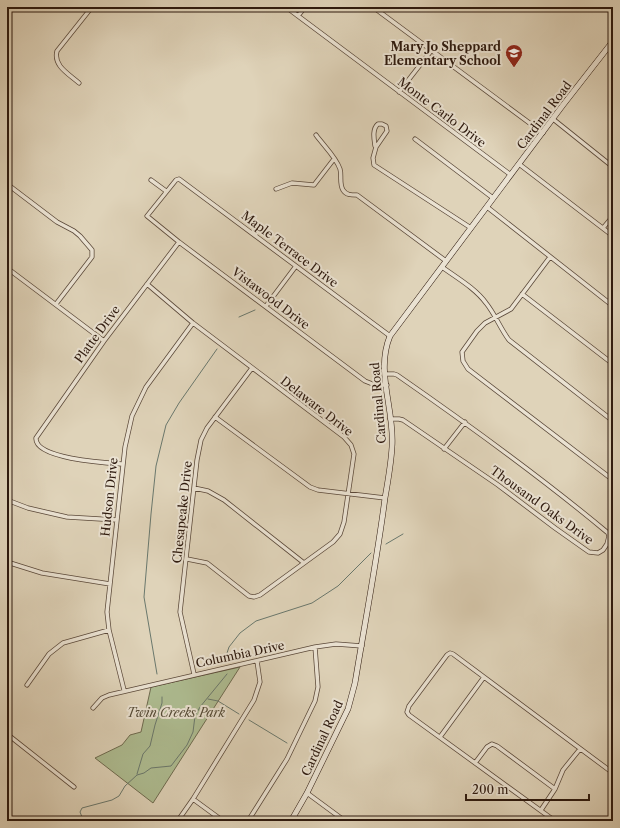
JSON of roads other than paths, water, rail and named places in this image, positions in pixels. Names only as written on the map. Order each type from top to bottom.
[{"type":"street","points":[[79,83],[58,65],[56,55],[57,51],[92,7]]},
{"type":"street","name":"Monte Carlo Drive","points":[[286,7],[511,175]]},
{"type":"street","points":[[298,16],[305,7]]},
{"type":"street","points":[[373,7],[543,133]]},
{"type":"street","name":"Cardinal Road","points":[[291,821],[307,793],[351,702],[356,683],[393,446],[385,374],[385,350],[390,336],[613,41]]},
{"type":"street","points":[[399,92],[431,51]]},
{"type":"street","points":[[553,119],[613,167]]},
{"type":"street","points":[[376,147],[374,142],[374,129],[378,124],[382,124],[386,126],[387,131],[376,147],[373,158],[374,165],[471,228]]},
{"type":"street","points":[[316,136],[334,159],[341,171],[341,185],[344,191],[349,195],[357,195],[446,261]]},
{"type":"street","points":[[415,139],[493,198]]},
{"type":"street","points":[[276,189],[292,183],[314,185],[334,159]]},
{"type":"street","points":[[519,164],[613,236]]},
{"type":"street","name":"Maple Terrace Drive","points":[[166,192],[178,179],[390,336]]},
{"type":"street","points":[[151,180],[166,192]]},
{"type":"street","points":[[7,184],[57,222],[74,231],[92,250],[92,257],[56,304]]},
{"type":"street","name":"Vistawood Drive","points":[[166,192],[147,217],[364,381],[375,385],[387,385]]},
{"type":"street","points":[[487,207],[613,305]]},
{"type":"street","points":[[603,228],[613,216]]},
{"type":"street","name":"Platte Drive","points":[[123,464],[78,460],[60,456],[40,447],[35,441],[104,341],[179,242]]},
{"type":"street","points":[[550,257],[511,309],[485,323],[477,331],[462,352],[463,361],[468,369],[613,480]]},
{"type":"street","points":[[266,306],[296,266]]},
{"type":"street","points":[[442,267],[481,297],[502,331],[517,347],[613,421]]},
{"type":"street","points":[[7,268],[104,341]]},
{"type":"street","name":"Delaware Drive","points":[[147,284],[193,323],[348,441],[354,454],[344,522],[340,534],[333,542],[260,595],[254,597],[249,596],[207,564],[196,560],[186,559]]},
{"type":"street","points":[[522,294],[613,364]]},
{"type":"street","name":"Hudson Drive","points":[[124,690],[109,630],[107,612],[128,431],[132,416],[146,387],[193,323]]},
{"type":"street","name":"Chesapeake Drive","points":[[194,674],[180,612],[197,460],[201,440],[215,417],[252,368]]},
{"type":"street","name":"Thousand Oaks Drive","points":[[385,374],[397,375],[465,422],[608,533],[609,536],[607,544],[603,550],[598,553],[589,552],[498,485],[399,419],[390,419]]},
{"type":"street","points":[[215,417],[310,487],[318,490],[385,498]]},
{"type":"street","points":[[444,449],[465,422]]},
{"type":"street","points":[[194,488],[208,491],[220,497],[304,563]]},
{"type":"street","points":[[7,500],[28,508],[67,517],[117,520]]},
{"type":"street","points":[[7,562],[42,573],[110,584]]},
{"type":"street","points":[[27,685],[49,654],[62,643],[109,630]]},
{"type":"street","name":"Columbia Drive","points":[[93,708],[102,698],[124,690],[315,647],[336,644],[362,646]]},
{"type":"street","points":[[248,821],[287,759],[314,701],[318,687],[315,647]]},
{"type":"street","points":[[555,821],[411,717],[407,712],[409,706],[444,658],[450,653],[613,773]]},
{"type":"street","points":[[178,819],[193,799],[254,700],[260,682],[257,661]]},
{"type":"street","points":[[440,737],[484,677]]},
{"type":"street","points":[[7,734],[74,787]]},
{"type":"street","points":[[475,763],[487,747],[492,744],[497,746],[555,789]]},
{"type":"street","points":[[541,810],[555,789],[563,770],[580,749]]},
{"type":"street","points":[[307,793],[345,821]]},
{"type":"street","points":[[193,799],[224,821]]},
{"type":"waterway","points":[[239,317],[255,310]]},
{"type":"waterway","points":[[157,674],[144,597],[156,466],[166,425],[179,403],[217,349]]},
{"type":"waterway","points":[[386,544],[403,534]]},
{"type":"waterway","points":[[225,659],[229,647],[240,633],[256,621],[312,603],[338,586],[371,553]]},
{"type":"waterway","points":[[79,821],[82,817],[80,812],[82,808],[112,800],[119,796],[125,786],[137,775],[144,773],[151,768],[171,766],[187,745],[193,732],[195,716],[200,707],[227,674]]},
{"type":"waterway","points":[[137,774],[143,754],[150,746],[162,703],[162,697]]},
{"type":"waterway","points":[[208,699],[218,701],[239,714]]},
{"type":"waterway","points":[[249,720],[287,743]]},
{"type":"place","name":"Mary Jo Sheppard Elementary School","points":[[514,68]]},
{"type":"park label","name":"Twin Creeks Park","points":[[176,712]]}]
